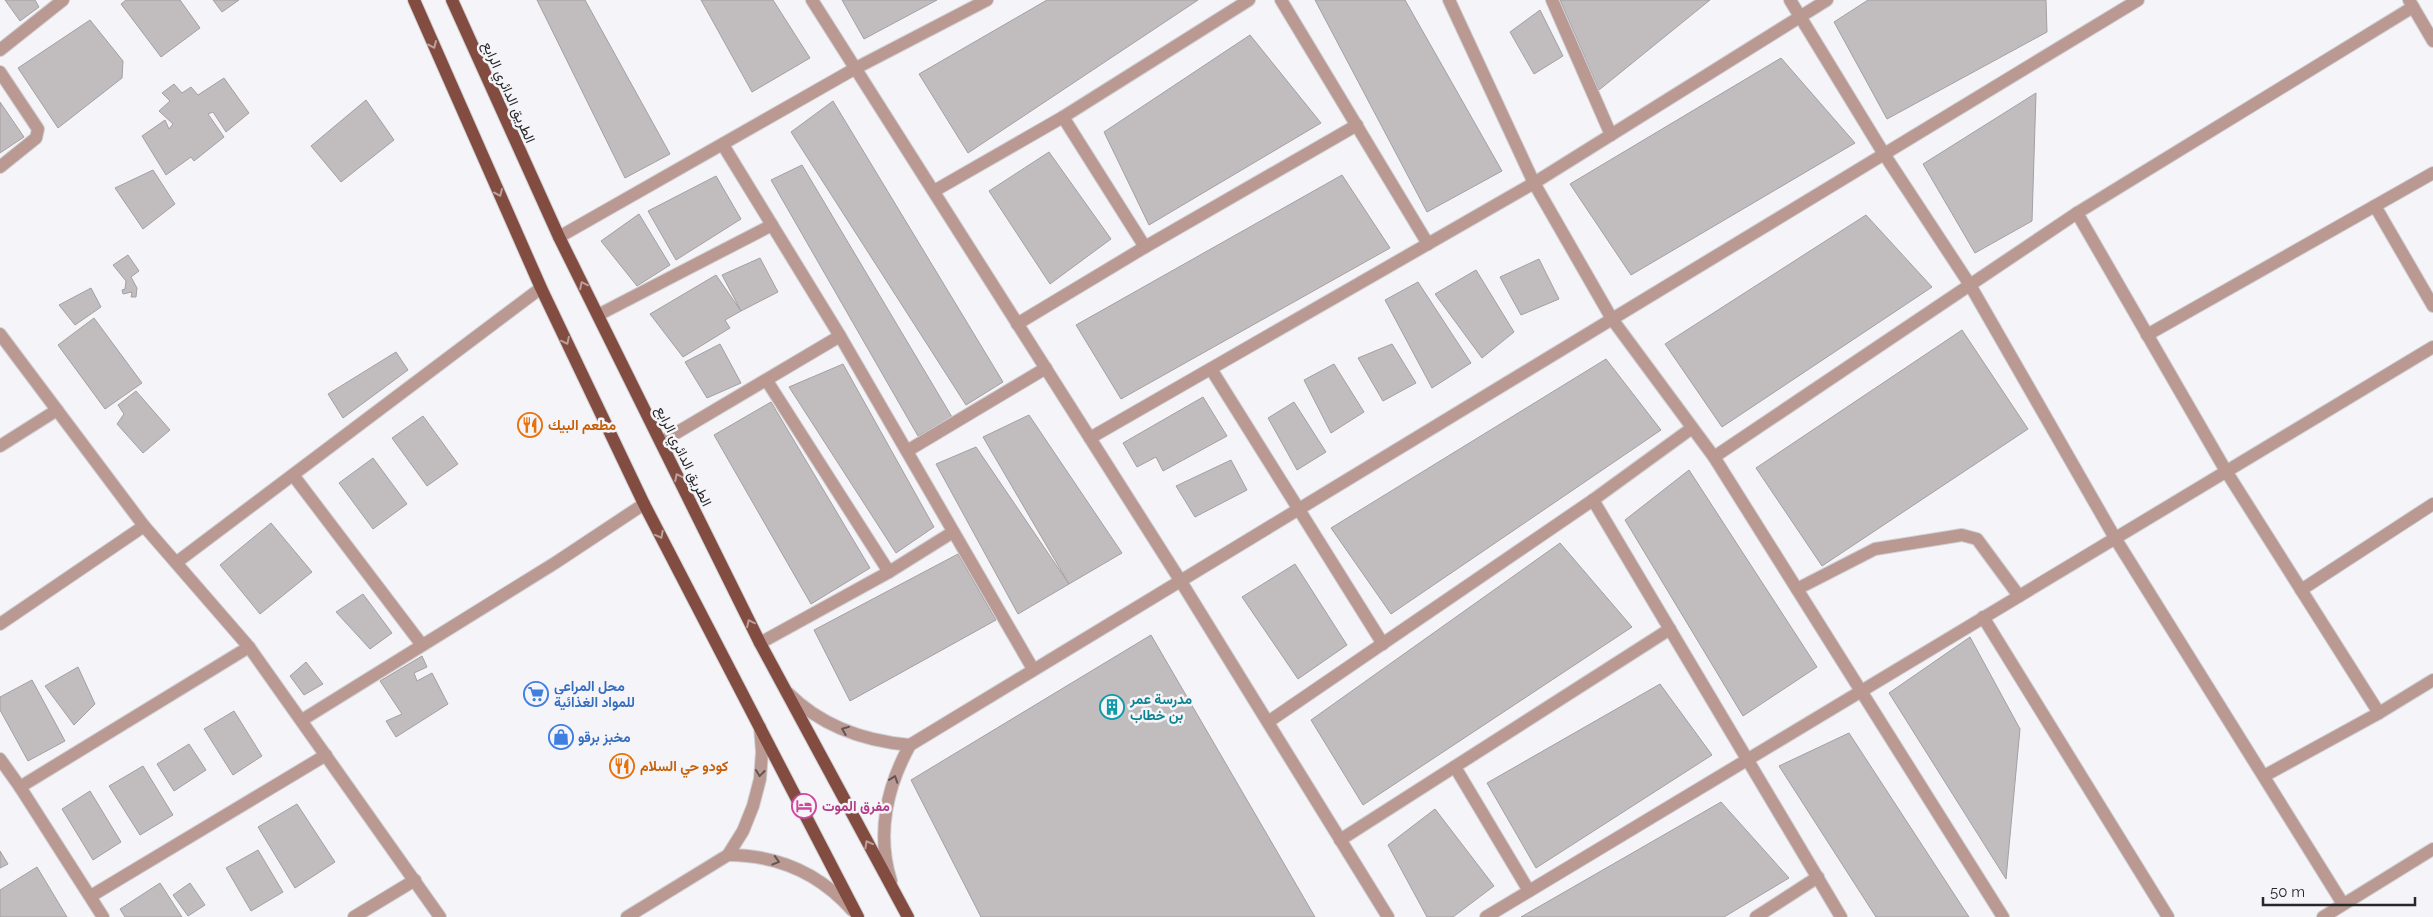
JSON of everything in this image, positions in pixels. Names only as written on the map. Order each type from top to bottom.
[{"type":"main road","points":[[414,0],[541,288],[644,504],[760,724],[858,917]]},
{"type":"main road","name":"الطريق الدائري الرابع","points":[[452,0],[559,237],[760,643],[908,917]]},
{"type":"street","points":[[0,50],[63,0]]},
{"type":"street","points":[[812,0],[1180,580],[1388,917]]},
{"type":"street","points":[[559,237],[856,68],[985,0]]},
{"type":"street","points":[[934,191],[1063,117],[1248,0]]},
{"type":"street","points":[[1282,0],[1428,244]]},
{"type":"street","points":[[1449,0],[1534,184],[1612,319],[1714,457],[2003,917]]},
{"type":"street","points":[[1552,0],[1611,136]]},
{"type":"street","points":[[1790,0],[1884,154],[1970,285],[2116,538],[2344,904]]},
{"type":"street","points":[[1090,438],[1534,184],[1827,0]]},
{"type":"street","points":[[896,895],[886,857],[885,818],[893,780],[910,745],[2138,0]]},
{"type":"street","points":[[1714,457],[2077,213],[2411,4],[2433,41]]},
{"type":"street","points":[[0,72],[38,128],[36,138],[0,167]]},
{"type":"street","points":[[1063,117],[1145,247]]},
{"type":"street","points":[[1017,324],[1145,247],[1357,125]]},
{"type":"street","points":[[723,145],[840,336],[1033,669]]},
{"type":"street","points":[[2147,335],[2433,173]]},
{"type":"street","points":[[2375,206],[2433,306]]},
{"type":"street","points":[[2077,213],[2226,471],[2379,713]]},
{"type":"street","points":[[598,315],[772,225]]},
{"type":"street","points":[[177,562],[541,288]]},
{"type":"street","points":[[0,334],[144,526],[177,562],[248,647],[302,720],[440,917]]},
{"type":"street","points":[[661,442],[767,381],[840,336]]},
{"type":"street","points":[[1486,917],[1860,690],[2433,347]]},
{"type":"street","points":[[907,451],[1046,368]]},
{"type":"street","points":[[1211,369],[1383,644]]},
{"type":"street","points":[[767,381],[889,572]]},
{"type":"street","points":[[0,446],[57,410]]},
{"type":"street","points":[[1268,722],[1593,500],[1692,428]]},
{"type":"street","points":[[293,475],[422,645]]},
{"type":"street","points":[[1593,500],[1841,917]]},
{"type":"street","points":[[302,720],[644,504]]},
{"type":"street","points":[[2301,590],[2433,504]]},
{"type":"street","points":[[0,624],[144,526]]},
{"type":"street","points":[[760,643],[889,572],[953,532]]},
{"type":"street","points":[[1797,589],[1875,549],[1962,535],[1977,539],[2019,596]]},
{"type":"street","points":[[1983,617],[2168,917]]},
{"type":"street","points":[[1340,840],[1670,629]]},
{"type":"street","points":[[20,787],[248,647]]},
{"type":"street","points":[[2264,776],[2379,713],[2433,680]]},
{"type":"street","points":[[782,686],[812,712],[846,731],[874,740],[910,745]]},
{"type":"street","points":[[627,917],[728,855],[743,831],[756,797],[760,779],[762,752],[760,724]]},
{"type":"street","points":[[91,896],[326,755]]},
{"type":"street","points":[[1,762],[20,787],[103,917]]},
{"type":"street","points":[[1455,767],[1529,891]]},
{"type":"street","points":[[2323,917],[2433,850]]},
{"type":"street","points":[[728,855],[752,855],[777,860],[801,870],[829,888],[858,917]]},
{"type":"street","points":[[1756,917],[1818,877]]},
{"type":"street","points":[[354,917],[415,880]]},
{"type":"building","points":[[5,0],[35,0],[39,7],[20,21]]},
{"type":"building","points":[[126,0],[180,0],[200,28],[161,57],[121,4]]},
{"type":"building","points":[[213,0],[239,0],[222,12]]},
{"type":"building","points":[[537,0],[585,0],[670,154],[625,178]]},
{"type":"building","points":[[701,0],[773,0],[810,58],[752,92]]},
{"type":"building","points":[[842,0],[937,0],[864,39]]},
{"type":"building","points":[[1047,0],[1198,0],[968,153],[919,74]]},
{"type":"building","points":[[1315,0],[1405,0],[1502,171],[1427,212]]},
{"type":"building","points":[[1560,0],[1710,0],[1599,90]]},
{"type":"building","points":[[1868,0],[2046,0],[2047,32],[1887,119],[1834,22]]},
{"type":"building","points":[[1540,10],[1563,56],[1534,74],[1510,32]]},
{"type":"building","points":[[90,20],[123,61],[122,78],[58,128],[18,68]]},
{"type":"building","points":[[1250,35],[1321,123],[1149,225],[1104,132]]},
{"type":"building","points":[[1781,58],[1855,143],[1631,275],[1570,184]]},
{"type":"building","points":[[224,78],[249,113],[226,132],[213,112],[208,114],[224,137],[194,161],[191,157],[166,175],[142,136],[165,120],[169,129],[173,124],[159,111],[170,101],[162,93],[174,84],[182,93],[191,87],[198,95]]},
{"type":"building","points":[[2036,93],[2032,221],[1975,253],[1923,164]]},
{"type":"building","points":[[366,100],[394,140],[341,182],[311,146]]},
{"type":"building","points":[[833,101],[1003,382],[966,405],[791,132]]},
{"type":"building","points":[[0,102],[24,137],[0,153]]},
{"type":"building","points":[[1049,152],[1111,239],[1050,284],[989,191]]},
{"type":"building","points":[[802,165],[952,417],[918,436],[771,180]]},
{"type":"building","points":[[153,170],[175,204],[143,229],[115,188]]},
{"type":"building","points":[[1342,175],[1390,248],[1121,399],[1076,325]]},
{"type":"building","points":[[716,176],[741,219],[676,260],[648,211]]},
{"type":"building","points":[[639,214],[670,265],[637,286],[601,241]]},
{"type":"building","points":[[1866,215],[1932,287],[1722,427],[1665,344]]},
{"type":"building","points":[[128,255],[139,271],[131,277],[137,288],[136,297],[131,297],[132,292],[123,294],[122,290],[125,289],[126,281],[113,265]]},
{"type":"building","points":[[760,258],[778,292],[741,311],[722,275]]},
{"type":"building","points":[[1539,259],[1559,299],[1521,315],[1500,277]]},
{"type":"building","points":[[1476,270],[1514,332],[1482,358],[1435,294]]},
{"type":"building","points":[[716,275],[741,311],[725,320],[730,328],[683,357],[650,314]]},
{"type":"building","points":[[1418,282],[1471,363],[1432,388],[1385,300]]},
{"type":"building","points":[[91,288],[101,307],[75,325],[59,305]]},
{"type":"building","points":[[94,318],[142,383],[105,409],[58,345]]},
{"type":"building","points":[[1962,330],[2028,429],[1822,566],[1756,468]]},
{"type":"building","points":[[720,344],[741,383],[707,398],[685,362]]},
{"type":"building","points":[[1392,344],[1416,383],[1383,401],[1358,358]]},
{"type":"building","points":[[396,352],[408,370],[343,418],[328,394]]},
{"type":"building","points":[[1606,359],[1661,430],[1391,614],[1331,528]]},
{"type":"building","points":[[843,364],[934,527],[896,553],[789,387]]},
{"type":"building","points":[[1334,364],[1364,412],[1331,433],[1304,380]]},
{"type":"building","points":[[136,391],[170,430],[143,453],[117,424],[124,414],[118,405]]},
{"type":"building","points":[[1203,397],[1227,436],[1163,471],[1156,457],[1137,467],[1123,443]]},
{"type":"building","points":[[771,402],[870,568],[811,604],[714,435]]},
{"type":"building","points":[[1294,402],[1326,452],[1297,470],[1268,418]]},
{"type":"building","points":[[1029,415],[1122,553],[1069,584],[983,437]]},
{"type":"building","points":[[423,416],[458,464],[427,486],[392,438]]},
{"type":"building","points":[[976,447],[1069,584],[1018,614],[936,464]]},
{"type":"building","points":[[373,458],[407,504],[373,529],[339,483]]},
{"type":"building","points":[[1231,460],[1247,490],[1195,517],[1176,486]]},
{"type":"building","points":[[1689,470],[1817,667],[1743,716],[1625,520]]},
{"type":"building","points":[[271,523],[312,572],[260,614],[220,565]]},
{"type":"building","points":[[1560,543],[1632,627],[1363,805],[1311,720]]},
{"type":"building","points":[[958,554],[996,620],[850,701],[814,630]]},
{"type":"building","points":[[1295,564],[1347,645],[1298,679],[1242,597]]},
{"type":"building","points":[[363,594],[392,633],[370,649],[336,612]]},
{"type":"building","name":"مدرسة عمر بن خطاب","points":[[1151,635],[1315,917],[981,917],[911,780]]},
{"type":"building","points":[[1970,637],[2020,729],[2006,879],[1889,693]]},
{"type":"building","points":[[422,656],[427,667],[414,673],[417,681],[432,673],[448,704],[396,737],[386,721],[402,714],[380,681]]},
{"type":"building","points":[[306,662],[323,684],[304,695],[290,676]]},
{"type":"building","points":[[78,667],[95,704],[74,725],[45,686]]},
{"type":"building","points":[[32,680],[65,741],[28,761],[0,710],[0,697]]},
{"type":"building","points":[[1660,684],[1712,755],[1536,868],[1487,783]]},
{"type":"building","points":[[234,711],[262,756],[233,775],[204,729]]},
{"type":"building","points":[[1849,733],[1969,917],[1876,917],[1779,766]]},
{"type":"building","points":[[189,744],[206,770],[174,791],[157,764]]},
{"type":"building","points":[[143,766],[173,815],[140,835],[109,786]]},
{"type":"building","points":[[90,791],[121,842],[93,860],[62,809]]},
{"type":"building","points":[[1721,802],[1789,878],[1724,917],[1521,917]]},
{"type":"building","points":[[297,804],[335,862],[295,888],[258,827]]},
{"type":"building","points":[[1435,809],[1494,886],[1453,917],[1427,917],[1388,845]]},
{"type":"building","points":[[258,850],[283,892],[251,911],[226,868]]},
{"type":"building","points":[[0,851],[8,864],[0,868]]},
{"type":"building","points":[[37,867],[67,917],[0,917],[0,890]]},
{"type":"building","points":[[160,883],[182,917],[125,917],[120,909]]},
{"type":"building","points":[[190,883],[205,905],[188,916],[173,895]]},
{"type":"place","name":"مطعم البيك","points":[[530,425]]},
{"type":"place","name":"محل المراعي للمواد الغذائية","points":[[536,694]]},
{"type":"place","name":"مدرسة عمر بن خطاب","points":[[1112,707]]},
{"type":"place","name":"مخبز برقو","points":[[561,737]]},
{"type":"place","name":"كودو حي السلام","points":[[622,766]]},
{"type":"place","name":"مفرق الموت","points":[[804,806]]}]
